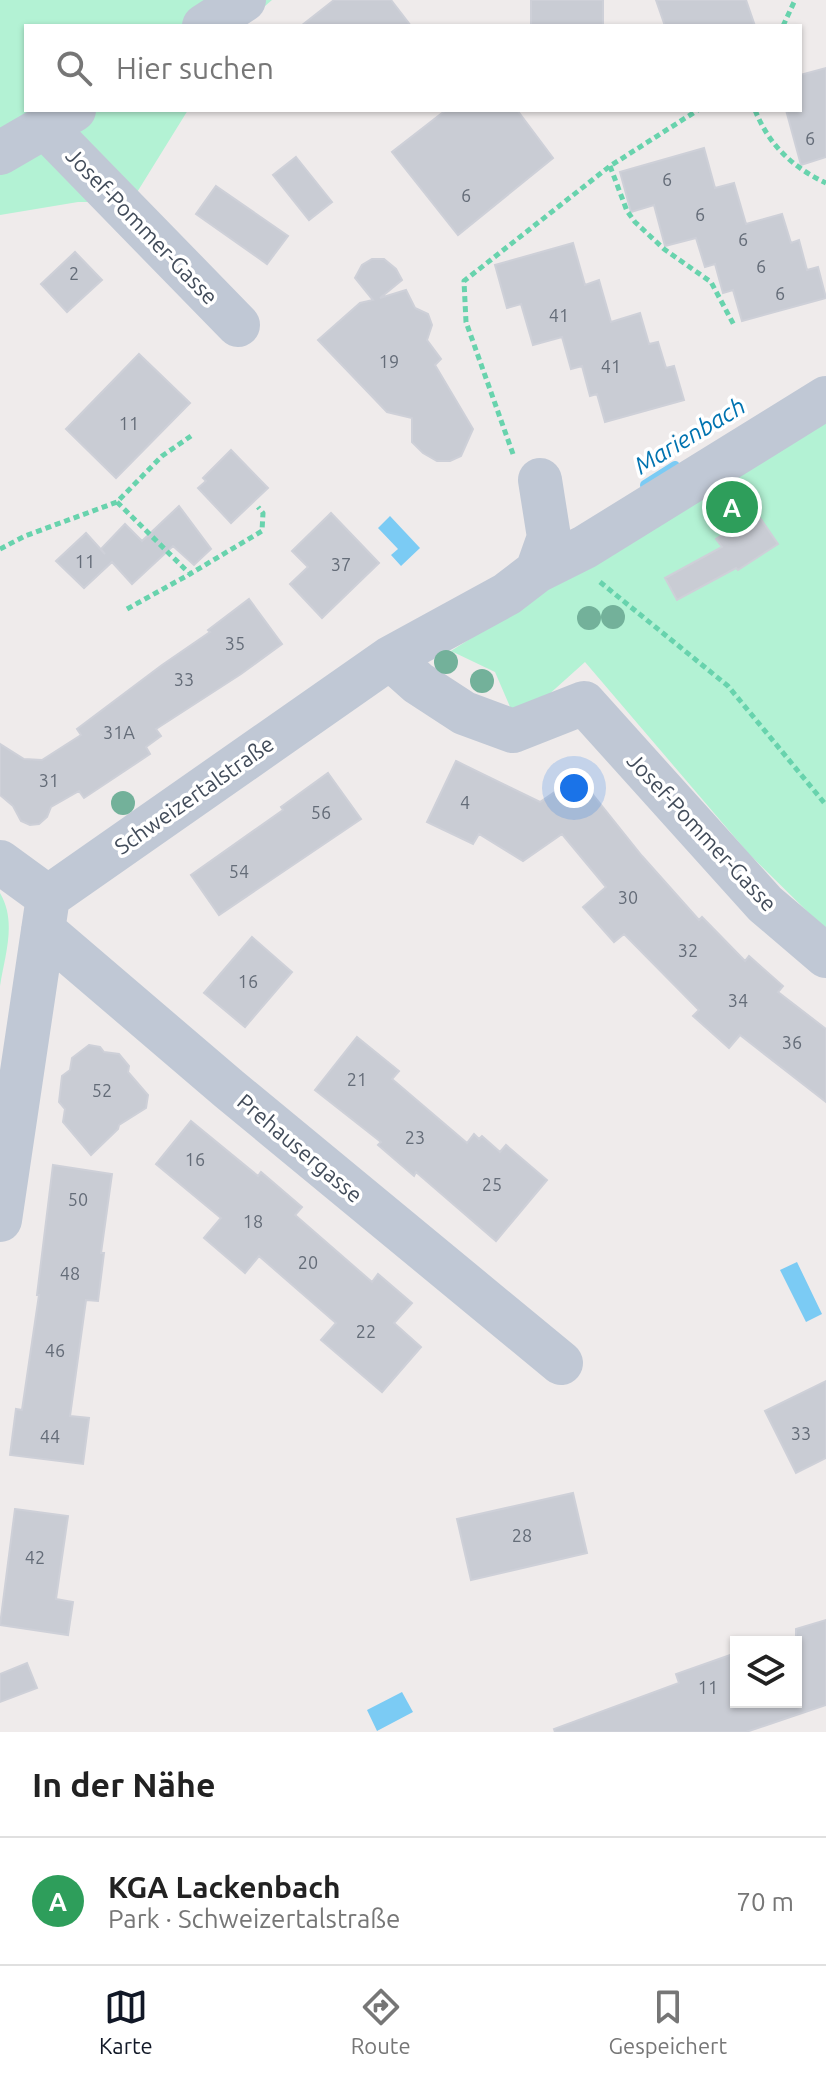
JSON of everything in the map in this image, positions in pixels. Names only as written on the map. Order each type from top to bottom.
[{"type":"street","points":[[207,24],[244,0]]},
{"type":"street","points":[[0,153],[60,119]]},
{"type":"street","name":"Josef-Pommer-Gasse","points":[[60,119],[238,325]]},
{"type":"street","name":"Schweizertalstraße","points":[[45,914],[390,658],[507,594],[552,563],[585,547],[826,398]]},
{"type":"street","points":[[540,480],[552,563]]},
{"type":"street","name":"Josef-Pommer-Gasse","points":[[390,658],[418,683],[464,713],[513,731],[584,703],[765,904],[826,956]]},
{"type":"street","name":"Prehausergasse","points":[[0,862],[45,914],[229,1089],[561,1363]]},
{"type":"street","points":[[0,1220],[45,914]]},
{"type":"path","points":[[784,24],[795,0]]},
{"type":"path","points":[[540,480],[519,472],[466,322],[464,281],[610,166],[695,112]]},
{"type":"path","points":[[756,112],[774,144],[796,168],[826,183]]},
{"type":"path","points":[[610,166],[627,211],[635,222],[664,249],[711,282],[735,327]]},
{"type":"path","points":[[0,549],[25,536],[117,502],[162,456],[191,436]]},
{"type":"path","points":[[117,502],[190,574]]},
{"type":"path","points":[[127,609],[262,531],[263,513],[258,507]]},
{"type":"path","points":[[552,563],[728,686],[826,805]]},
{"type":"green space","points":[[0,0],[272,0],[244,24],[24,24],[24,112],[187,112],[131,202],[78,202],[0,215]]},
{"type":"green space","points":[[826,392],[826,930],[749,854],[585,662],[517,723],[495,672],[451,651],[543,592]]},
{"type":"green space","points":[[0,893],[9,927],[0,986]]},
{"type":"water","points":[[390,516],[420,548],[401,566],[391,555],[398,549],[378,528]]},
{"type":"water","points":[[797,1262],[822,1314],[806,1322],[780,1270]]},
{"type":"water","points":[[402,1692],[413,1712],[377,1731],[367,1710]]},
{"type":"building","points":[[334,0],[391,0],[409,24],[304,24]]},
{"type":"building","points":[[531,0],[603,0],[603,24],[531,24]]},
{"type":"building","points":[[656,0],[746,0],[754,24],[664,24]]},
{"type":"building","points":[[826,68],[826,157],[801,165],[787,112],[802,112],[802,74]]},
{"type":"building","points":[[443,112],[518,112],[553,158],[458,235],[392,152]]},
{"type":"building","points":[[704,148],[715,188],[734,183],[746,224],[782,214],[791,243],[799,240],[807,270],[818,267],[826,298],[742,321],[733,290],[723,293],[715,264],[705,267],[696,238],[665,246],[654,205],[631,212],[620,172]]},
{"type":"building","points":[[296,157],[332,202],[309,220],[273,175]]},
{"type":"building","points":[[216,186],[288,236],[267,264],[196,214]]},
{"type":"building","points":[[573,243],[585,285],[599,280],[611,322],[640,313],[649,344],[658,342],[666,368],[674,366],[684,400],[605,422],[597,394],[590,396],[582,366],[571,369],[562,337],[533,345],[521,304],[507,308],[495,265]]},
{"type":"building","points":[[75,252],[102,280],[67,312],[41,284]]},
{"type":"building","points":[[372,259],[384,259],[396,269],[402,280],[380,298],[406,290],[415,308],[428,314],[432,325],[427,340],[441,359],[435,365],[473,429],[461,456],[450,461],[437,461],[423,453],[412,442],[412,418],[387,412],[318,340],[360,303],[373,300],[355,278],[362,265]]},
{"type":"building","points":[[139,354],[190,403],[116,478],[66,429]]},
{"type":"building","points":[[231,450],[268,488],[231,523],[198,488],[206,481],[203,478]]},
{"type":"building","points":[[179,506],[211,549],[194,565],[173,546],[132,584],[112,562],[84,588],[56,561],[86,533],[105,554],[101,549],[125,524],[142,541]]},
{"type":"building","points":[[756,512],[778,544],[738,570],[736,568],[677,600],[665,578],[722,547],[716,539]]},
{"type":"building","points":[[331,513],[379,563],[322,618],[290,584],[308,567],[292,551]]},
{"type":"building","points":[[249,599],[282,644],[156,729],[161,736],[146,747],[150,754],[84,798],[79,791],[51,807],[47,817],[39,824],[30,825],[21,821],[13,806],[0,795],[0,744],[24,759],[42,760],[81,735],[77,729],[210,632],[208,630]]},
{"type":"building","points":[[456,761],[540,802],[578,776],[642,856],[699,920],[702,917],[745,961],[749,956],[783,986],[778,992],[826,1029],[826,1102],[740,1035],[729,1048],[693,1016],[699,1010],[624,934],[614,942],[583,907],[606,887],[562,834],[523,861],[479,834],[473,844],[427,822]]},
{"type":"building","points":[[328,773],[361,819],[219,915],[191,875],[283,810],[281,807]]},
{"type":"building","points":[[252,937],[292,972],[245,1027],[204,993]]},
{"type":"building","points":[[357,1037],[399,1071],[392,1079],[467,1143],[474,1134],[479,1139],[482,1136],[500,1152],[506,1145],[547,1180],[496,1241],[416,1172],[414,1176],[378,1145],[381,1142],[315,1090]]},
{"type":"building","points":[[89,1045],[119,1054],[129,1066],[128,1072],[148,1095],[146,1108],[119,1125],[91,1155],[63,1122],[65,1109],[59,1102],[62,1076],[70,1070],[72,1058]]},
{"type":"building","points":[[191,1121],[258,1176],[261,1172],[302,1207],[295,1215],[372,1282],[378,1274],[412,1303],[394,1323],[421,1347],[382,1392],[321,1340],[336,1323],[259,1256],[245,1273],[204,1238],[221,1218],[156,1164]]},
{"type":"building","points":[[53,1165],[112,1174],[98,1301],[86,1300],[70,1416],[89,1418],[83,1464],[10,1455],[16,1409],[22,1410],[39,1295]]},
{"type":"building","points":[[826,1381],[826,1458],[796,1473],[765,1411]]},
{"type":"building","points":[[573,1493],[587,1553],[471,1580],[457,1519]]},
{"type":"building","points":[[15,1509],[68,1516],[56,1599],[73,1602],[68,1635],[0,1625]]},
{"type":"building","points":[[826,1620],[826,1705],[746,1732],[555,1732],[554,1729],[679,1683],[676,1674],[730,1655],[730,1708],[802,1708],[802,1636],[796,1636],[796,1629]]},
{"type":"building","points":[[27,1663],[37,1688],[0,1702],[0,1674]]},
{"type":"waterway","name":"Marienbach","points":[[645,485],[675,466]]},
{"type":"place","name":"KGA Lackenbach","points":[[732,507]]}]
